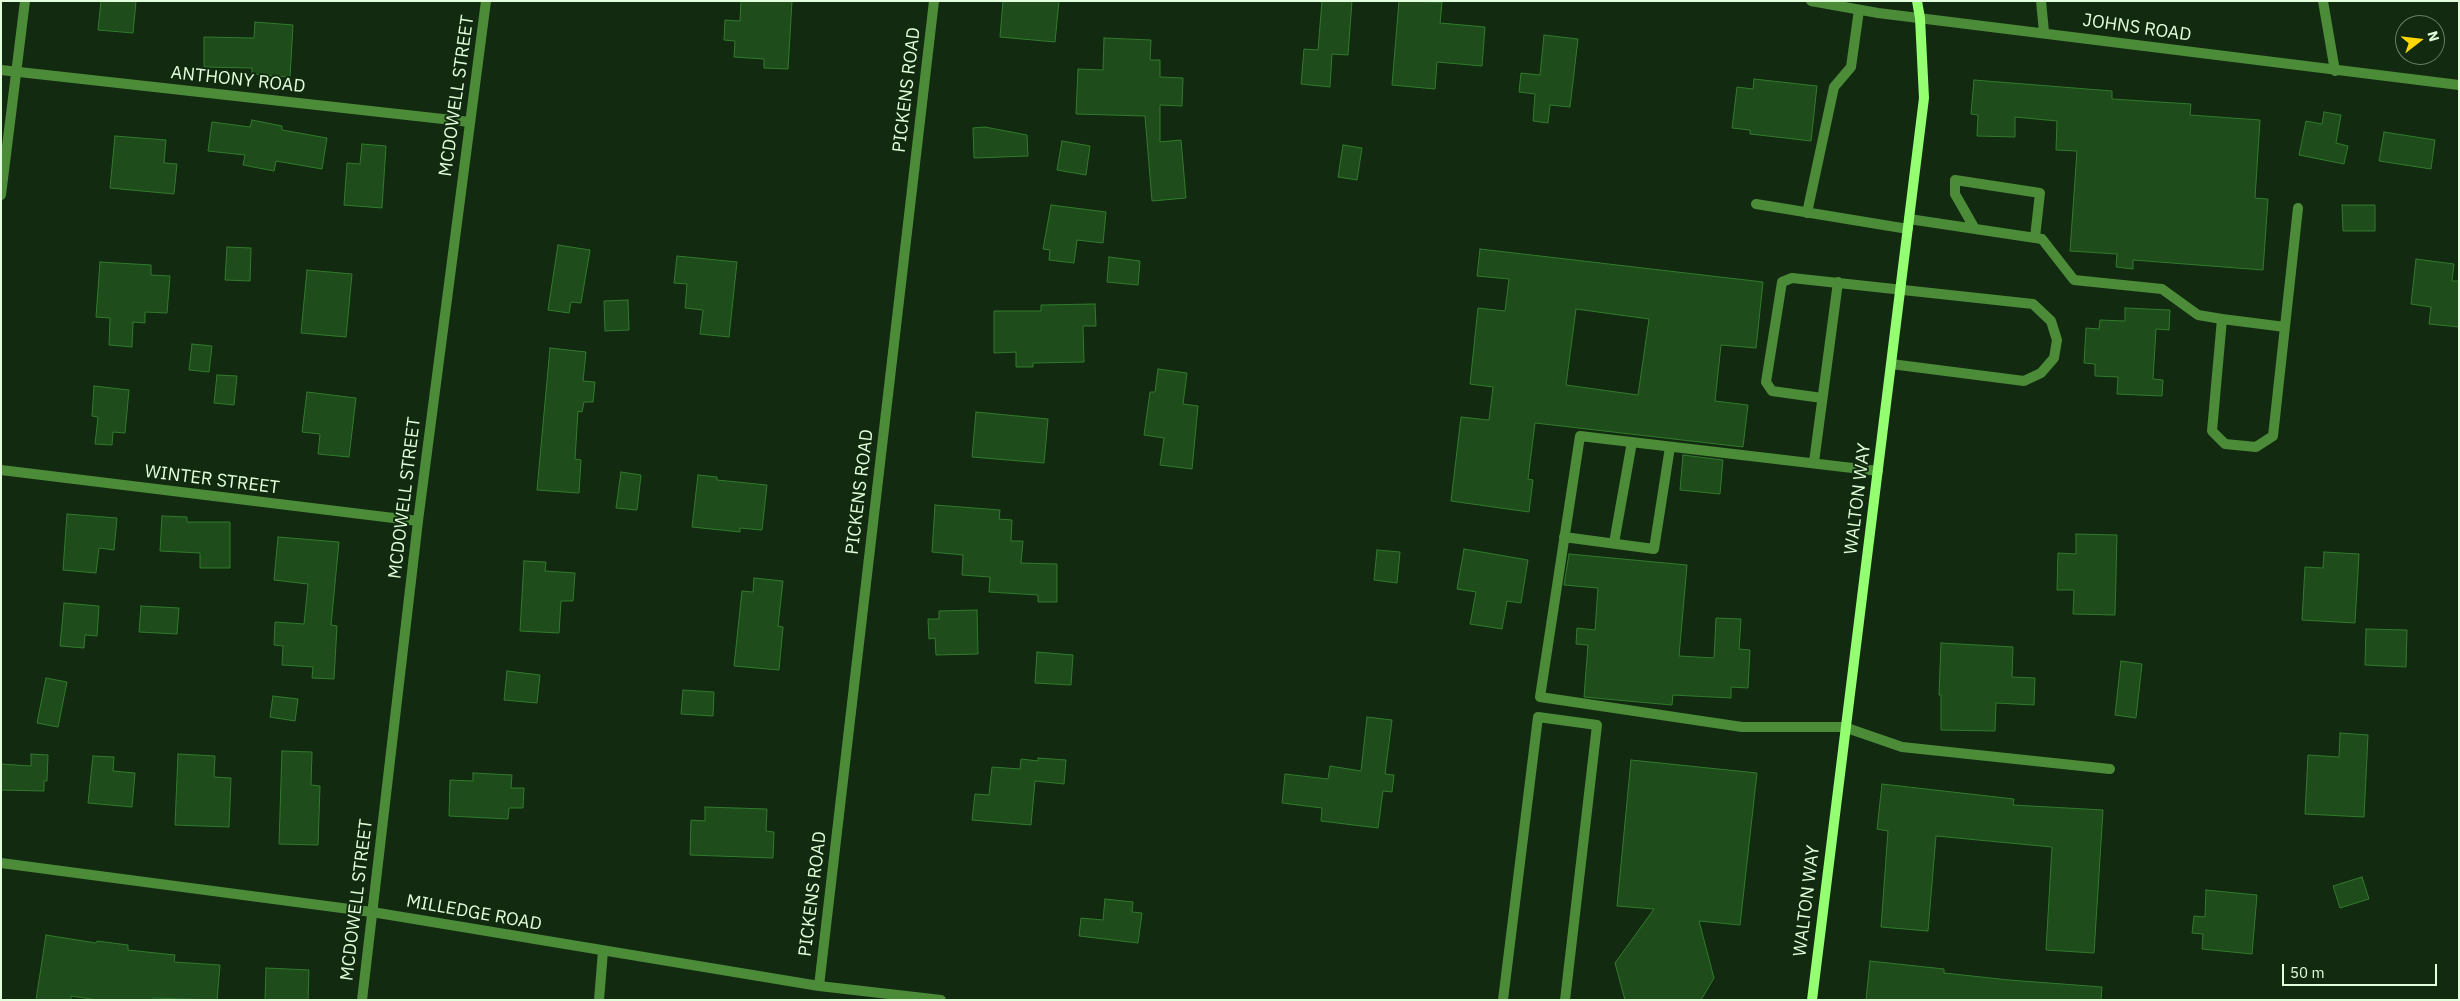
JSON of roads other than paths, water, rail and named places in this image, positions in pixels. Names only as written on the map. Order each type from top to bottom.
[{"type":"main road","name":"WALTON WAY","points":[[1812,1000],[1844,727],[1924,98],[1920,18],[1917,1]]},
{"type":"street","points":[[1,195],[25,1]]},
{"type":"street","name":"MCDOWELL STREET","points":[[362,1000],[418,522],[486,1]]},
{"type":"street","name":"PICKENS ROAD","points":[[818,986],[934,1]]},
{"type":"street","name":"JOHNS ROAD","points":[[1811,1],[1920,18],[2459,85]]},
{"type":"street","points":[[2041,1],[2044,32]]},
{"type":"street","points":[[2323,1],[2335,71]]},
{"type":"street","points":[[1807,213],[1834,87],[1851,67],[1859,10]]},
{"type":"street","name":"ANTHONY ROAD","points":[[1,70],[470,122]]},
{"type":"street","points":[[1975,229],[1955,194],[1955,180],[2040,193],[2035,238]]},
{"type":"street","points":[[1756,204],[1807,213],[1975,229],[2042,238],[2074,280],[2162,289],[2198,316],[2285,327]]},
{"type":"street","points":[[2222,319],[2212,431],[2225,444],[2256,447],[2273,436],[2298,208]]},
{"type":"street","points":[[1822,398],[1772,391],[1766,382],[1782,282],[1792,278],[1901,288],[2033,304],[2051,321],[2057,340],[2054,358],[2041,373],[2024,381],[1891,364]]},
{"type":"street","points":[[1814,462],[1838,282]]},
{"type":"street","points":[[1503,1000],[1540,697],[1580,436],[1878,471]]},
{"type":"street","points":[[1614,544],[1632,442]]},
{"type":"street","points":[[1564,537],[1654,549],[1670,447]]},
{"type":"street","name":"WINTER STREET","points":[[1,470],[418,522]]},
{"type":"street","points":[[1540,697],[1742,727],[1844,727],[1902,747],[2110,769]]},
{"type":"street","points":[[1538,716],[1597,725],[1565,1000]]},
{"type":"street","name":"MILLEDGE ROAD","points":[[1,863],[372,912],[818,986],[941,1000]]},
{"type":"street","points":[[599,1000],[603,951]]}]
